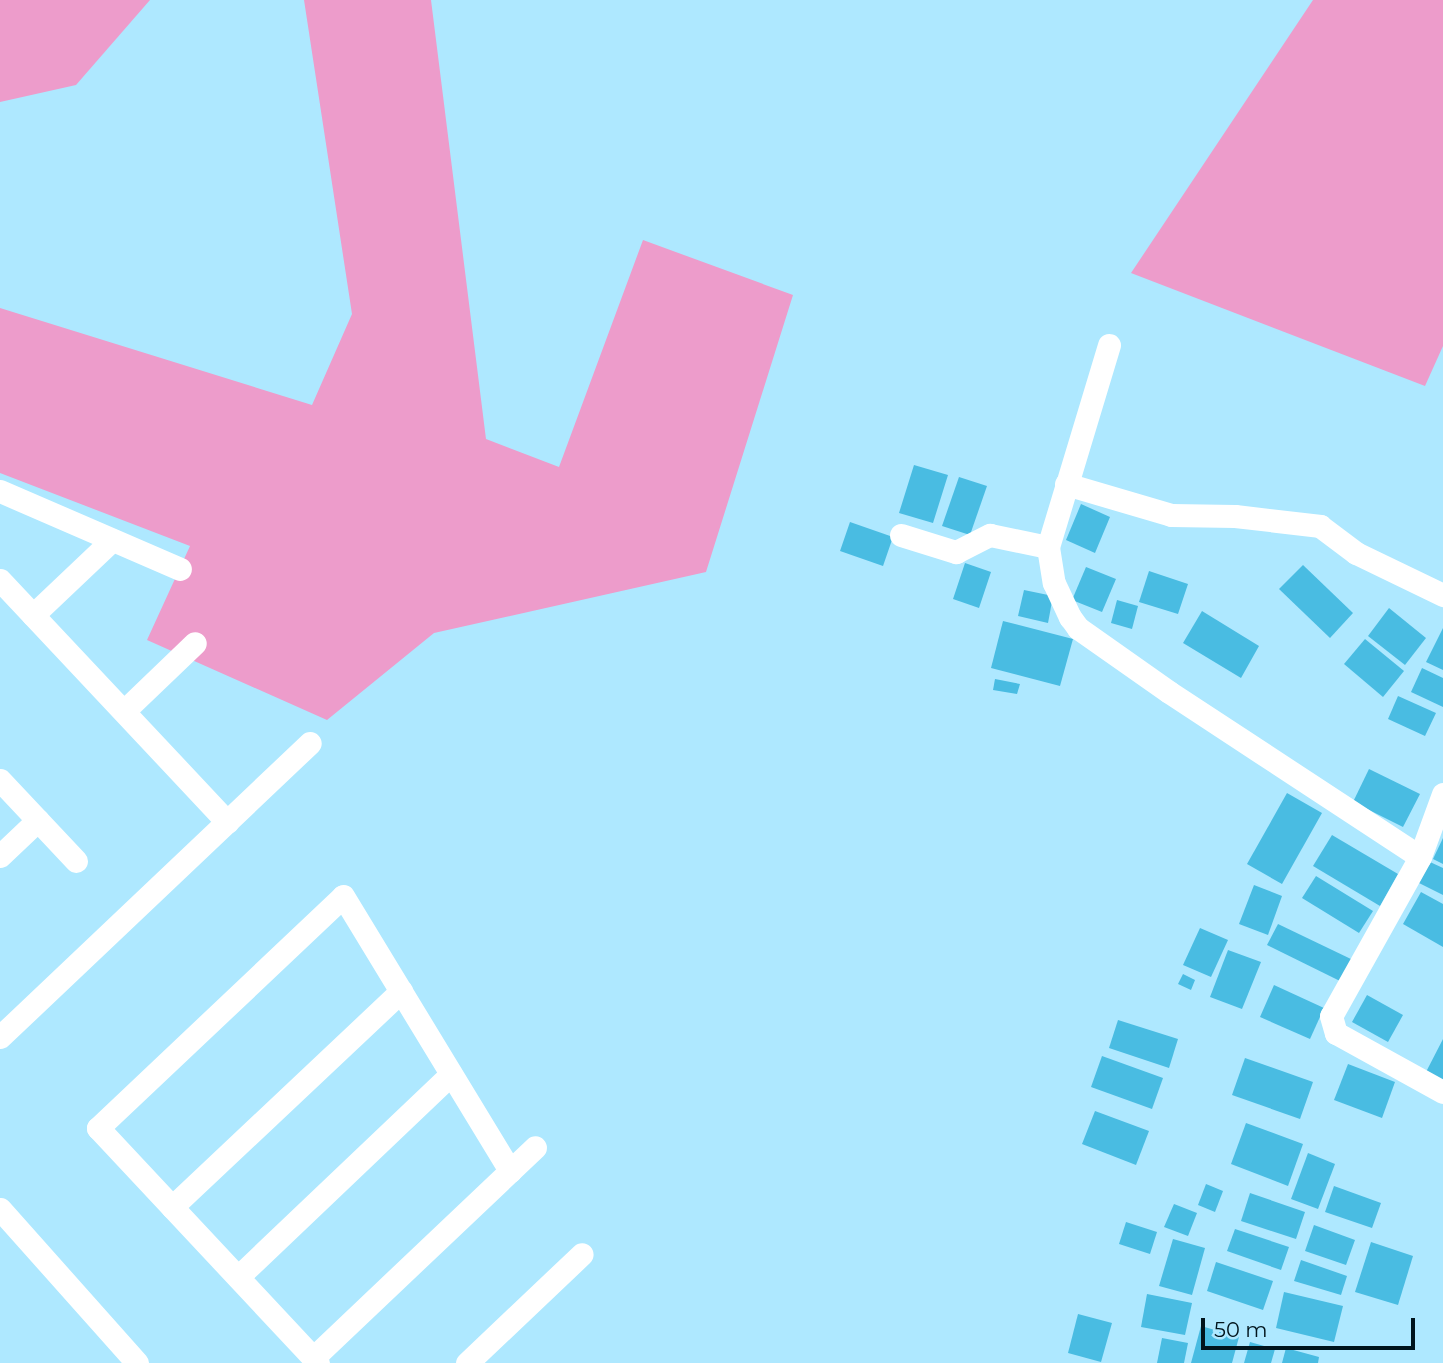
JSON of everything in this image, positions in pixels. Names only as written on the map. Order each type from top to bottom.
[{"type":"street","points":[[1109,345],[1048,547],[1054,583],[1078,628],[1420,857]]},
{"type":"street","points":[[1066,484],[1171,515],[1235,516],[1320,526],[1356,553],[1443,595]]},
{"type":"street","points":[[0,491],[180,569]]},
{"type":"street","points":[[901,535],[957,552],[985,536],[1048,547]]},
{"type":"street","points":[[33,615],[112,540]]},
{"type":"street","points":[[0,580],[227,822]]},
{"type":"street","points":[[124,711],[195,643]]},
{"type":"street","points":[[0,1037],[310,743]]},
{"type":"street","points":[[0,780],[76,861]]},
{"type":"street","points":[[1443,794],[1420,857],[1332,1012],[1331,1025],[1336,1032],[1443,1092]]},
{"type":"street","points":[[0,856],[38,820]]},
{"type":"street","points":[[510,1171],[343,896],[98,1128],[316,1361],[535,1147]]},
{"type":"street","points":[[172,1207],[401,991]]},
{"type":"street","points":[[238,1277],[451,1074]]},
{"type":"street","points":[[0,1209],[137,1363]]},
{"type":"street","points":[[467,1363],[582,1254]]},
{"type":"shaded area","points":[[0,0],[150,0],[76,85],[0,102]]},
{"type":"shaded area","points":[[304,0],[431,0],[486,439],[559,467],[643,240],[793,295],[706,572],[434,633],[327,720],[147,640],[190,546],[0,473],[0,308],[312,405],[352,314]]},
{"type":"shaded area","points":[[1313,0],[1443,0],[1443,346],[1425,386],[1131,273]]},
{"type":"building","points":[[914,465],[948,475],[933,523],[899,513]]},
{"type":"building","points":[[959,477],[987,486],[970,535],[942,526]]},
{"type":"building","points":[[1081,504],[1110,517],[1095,553],[1066,540]]},
{"type":"building","points":[[850,522],[893,537],[883,566],[840,551]]},
{"type":"building","points":[[965,563],[991,572],[979,608],[953,599]]},
{"type":"building","points":[[1303,565],[1353,613],[1330,638],[1279,589]]},
{"type":"building","points":[[1086,567],[1116,579],[1102,612],[1072,600]]},
{"type":"building","points":[[1149,571],[1188,584],[1178,614],[1139,602]]},
{"type":"building","points":[[1024,590],[1053,596],[1048,623],[1018,616]]},
{"type":"building","points":[[1117,600],[1138,606],[1132,629],[1111,623]]},
{"type":"building","points":[[1389,608],[1426,638],[1405,665],[1368,636]]},
{"type":"building","points":[[1202,611],[1259,646],[1241,678],[1183,643]]},
{"type":"building","points":[[1003,621],[1073,639],[1060,686],[991,668]]},
{"type":"building","points":[[1443,628],[1443,670],[1426,662]]},
{"type":"building","points":[[1365,639],[1404,671],[1383,697],[1344,664]]},
{"type":"building","points":[[1422,668],[1443,678],[1443,707],[1411,692]]},
{"type":"building","points":[[995,679],[1020,684],[1017,694],[993,690]]},
{"type":"building","points":[[1398,696],[1436,713],[1425,736],[1388,719]]},
{"type":"building","points":[[1369,769],[1420,794],[1403,827],[1353,802]]},
{"type":"building","points":[[1287,793],[1322,813],[1282,884],[1247,864]]},
{"type":"building","points":[[1332,835],[1398,874],[1380,906],[1313,866]]},
{"type":"building","points":[[1443,838],[1443,864],[1433,859]]},
{"type":"building","points":[[1430,862],[1443,868],[1443,895],[1419,883]]},
{"type":"building","points":[[1316,876],[1373,911],[1359,933],[1302,898]]},
{"type":"building","points":[[1254,885],[1282,896],[1268,935],[1239,924]]},
{"type":"building","points":[[1421,892],[1443,904],[1443,947],[1403,924]]},
{"type":"building","points":[[1278,924],[1353,960],[1342,982],[1267,945]]},
{"type":"building","points":[[1200,928],[1228,940],[1211,977],[1183,965]]},
{"type":"building","points":[[1228,950],[1261,962],[1242,1009],[1210,997]]},
{"type":"building","points":[[1183,974],[1195,980],[1191,990],[1178,984]]},
{"type":"building","points":[[1274,985],[1324,1008],[1310,1039],[1260,1017]]},
{"type":"building","points":[[1367,995],[1403,1015],[1388,1042],[1352,1022]]},
{"type":"building","points":[[1118,1020],[1178,1039],[1169,1068],[1109,1048]]},
{"type":"building","points":[[1443,1039],[1443,1081],[1426,1072]]},
{"type":"building","points":[[1102,1056],[1163,1078],[1152,1109],[1091,1087]]},
{"type":"building","points":[[1245,1058],[1313,1082],[1300,1119],[1232,1095]]},
{"type":"building","points":[[1348,1064],[1395,1082],[1382,1118],[1334,1100]]},
{"type":"building","points":[[1095,1111],[1149,1131],[1136,1165],[1082,1144]]},
{"type":"building","points":[[1246,1123],[1303,1144],[1288,1186],[1231,1164]]},
{"type":"building","points":[[1308,1153],[1335,1164],[1318,1209],[1291,1199]]},
{"type":"building","points":[[1206,1184],[1223,1191],[1215,1212],[1198,1205]]},
{"type":"building","points":[[1334,1186],[1381,1203],[1372,1228],[1325,1212]]},
{"type":"building","points":[[1250,1193],[1305,1212],[1296,1239],[1241,1221]]},
{"type":"building","points":[[1174,1204],[1197,1213],[1188,1236],[1164,1227]]},
{"type":"building","points":[[1126,1222],[1157,1232],[1150,1254],[1119,1244]]},
{"type":"building","points":[[1314,1225],[1355,1240],[1346,1265],[1305,1251]]},
{"type":"building","points":[[1235,1229],[1289,1247],[1281,1270],[1227,1251]]},
{"type":"building","points":[[1173,1239],[1205,1248],[1192,1295],[1159,1286]]},
{"type":"building","points":[[1371,1242],[1413,1256],[1398,1305],[1355,1292]]},
{"type":"building","points":[[1301,1260],[1347,1276],[1341,1295],[1294,1281]]},
{"type":"building","points":[[1216,1262],[1273,1281],[1263,1310],[1207,1291]]},
{"type":"building","points":[[1284,1292],[1343,1306],[1334,1342],[1276,1328]]},
{"type":"building","points":[[1147,1294],[1192,1303],[1185,1335],[1141,1327]]},
{"type":"building","points":[[1078,1314],[1112,1323],[1101,1362],[1068,1353]]},
{"type":"building","points":[[1201,1326],[1239,1337],[1232,1363],[1191,1363]]},
{"type":"building","points":[[1162,1338],[1188,1343],[1184,1363],[1157,1363]]},
{"type":"building","points":[[1250,1342],[1275,1349],[1271,1363],[1244,1363]]},
{"type":"building","points":[[1286,1348],[1319,1357],[1318,1363],[1282,1363]]}]
